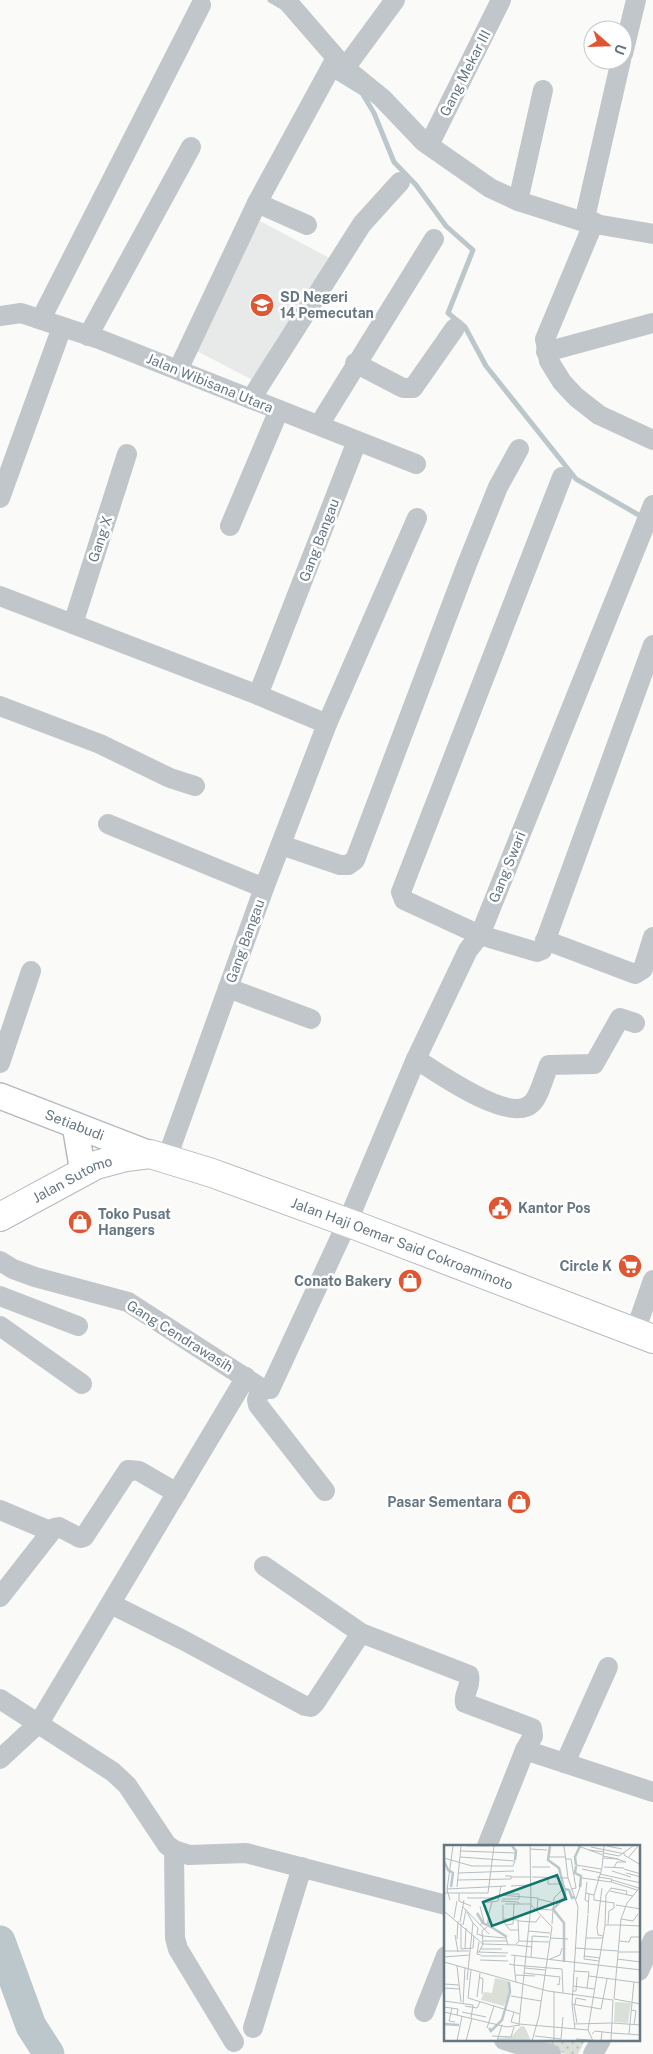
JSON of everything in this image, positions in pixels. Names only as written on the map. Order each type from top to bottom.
[{"type":"highway","name":"Jalan Sutomo","points":[[0,1216],[109,1160],[158,1156]]},
{"type":"highway","name":"Jalan Haji Oemar Said Cokroaminoto","points":[[158,1156],[347,1223],[644,1335]]},
{"type":"main road","name":"Setiabudi","points":[[0,1096],[158,1156]]},
{"type":"main road","points":[[75,1125],[83,1172]]},
{"type":"street","points":[[286,0],[334,68],[382,98],[416,136],[490,188],[518,201],[589,222],[653,234]]},
{"type":"street","points":[[178,370],[257,203],[334,68],[395,0]]},
{"type":"street","name":"Gang Mekar III","points":[[429,145],[502,0]]},
{"type":"street","points":[[631,20],[636,0]]},
{"type":"street","points":[[41,319],[201,4]]},
{"type":"street","points":[[619,70],[589,222],[545,339],[546,352],[549,361],[562,382],[576,397],[599,415],[653,440]]},
{"type":"street","points":[[518,201],[543,90]]},
{"type":"street","points":[[88,336],[191,147]]},
{"type":"street","points":[[251,399],[362,224],[400,182]]},
{"type":"street","points":[[257,203],[307,225]]},
{"type":"street","points":[[318,425],[434,239]]},
{"type":"street","name":"Jalan Wibisana Utara","points":[[0,316],[21,313],[41,319],[178,370],[416,464]]},
{"type":"street","points":[[546,352],[653,323]]},
{"type":"street","points":[[0,498],[62,327]]},
{"type":"street","points":[[355,363],[403,388],[413,388],[455,328]]},
{"type":"street","points":[[230,526],[279,410]]},
{"type":"street","name":"Gang Bangau","points":[[258,695],[357,441]]},
{"type":"street","points":[[281,845],[340,865],[348,865],[355,860],[470,556],[498,487],[519,449]]},
{"type":"street","name":"Gang X","points":[[73,624],[127,454]]},
{"type":"street","points":[[562,477],[402,892],[404,900],[480,935],[537,952],[542,950],[653,645]]},
{"type":"street","name":"Gang Swari","points":[[254,1382],[270,1389],[274,1385],[347,1223],[416,1059],[468,950],[480,935],[653,505]]},
{"type":"street","name":"Gang Bangau","points":[[158,1156],[228,988],[327,724],[417,518]]},
{"type":"street","points":[[0,596],[258,695],[327,724]]},
{"type":"street","points":[[0,706],[100,744],[170,778],[195,786]]},
{"type":"street","points":[[108,824],[264,888]]},
{"type":"street","points":[[546,940],[635,974],[643,968],[653,937]]},
{"type":"street","points":[[0,1063],[31,971]]},
{"type":"street","points":[[228,988],[311,1019]]},
{"type":"street","points":[[416,1059],[468,1090],[504,1107],[522,1109],[533,1103],[549,1065],[594,1064],[620,1018],[635,1023]]},
{"type":"street","points":[[6,1265],[0,1296],[78,1326]]},
{"type":"street","name":"Gang Cendrawasih","points":[[6,1265],[128,1302],[254,1382]]},
{"type":"street","points":[[644,1335],[653,1280]]},
{"type":"street","points":[[0,1326],[82,1384]]},
{"type":"street","points":[[254,1382],[258,1405],[325,1491]]},
{"type":"street","points":[[0,1759],[39,1723],[177,1493],[254,1382]]},
{"type":"street","points":[[0,1596],[50,1531],[60,1527],[82,1538],[128,1470],[139,1471],[177,1493]]},
{"type":"street","points":[[0,1510],[50,1531]]},
{"type":"street","points":[[264,1566],[361,1633],[469,1675],[470,1682],[464,1698],[465,1703],[532,1728],[533,1736],[525,1750],[487,1845]]},
{"type":"street","points":[[111,1604],[183,1640],[305,1706],[315,1704],[361,1633]]},
{"type":"street","points":[[565,1763],[608,1667]]},
{"type":"street","points":[[0,1699],[113,1772],[127,1785],[167,1845],[174,1850],[195,1856],[246,1853],[444,1904]]},
{"type":"street","points":[[525,1750],[653,1792]]},
{"type":"street","points":[[174,1850],[175,1938],[178,1949],[234,2042]]},
{"type":"street","points":[[253,2028],[302,1867]]},
{"type":"street","points":[[640,1968],[653,1940]]},
{"type":"street","points":[[424,2012],[444,1961]]},
{"type":"street","points":[[511,2042],[551,2054]]},
{"type":"street","points":[[593,2054],[600,2042]]},
{"type":"shaded area","name":"SD Negeri 14 Pemecutan","points":[[260,221],[337,262],[262,385],[191,348]]},
{"type":"shaded area","points":[[528,2042],[584,2042],[578,2054],[566,2054]]},
{"type":"waterway","points":[[270,0],[282,7]]},
{"type":"waterway","points":[[331,74],[362,93],[374,113],[394,162],[416,185],[446,226],[473,250],[448,313],[465,327],[486,366],[576,479],[644,518]]},
{"type":"waterway","points":[[0,1941],[31,2026],[49,2054]]},
{"type":"place","name":"SD Negeri 14 Pemecutan","points":[[262,305]]},
{"type":"place","name":"Kantor Pos","points":[[500,1208]]},
{"type":"place","name":"Toko Pusat Hangers","points":[[80,1222]]},
{"type":"place","name":"Circle K","points":[[630,1266]]},
{"type":"place","name":"Conato Bakery","points":[[410,1281]]},
{"type":"place","name":"Pasar Sementara","points":[[519,1502]]}]
